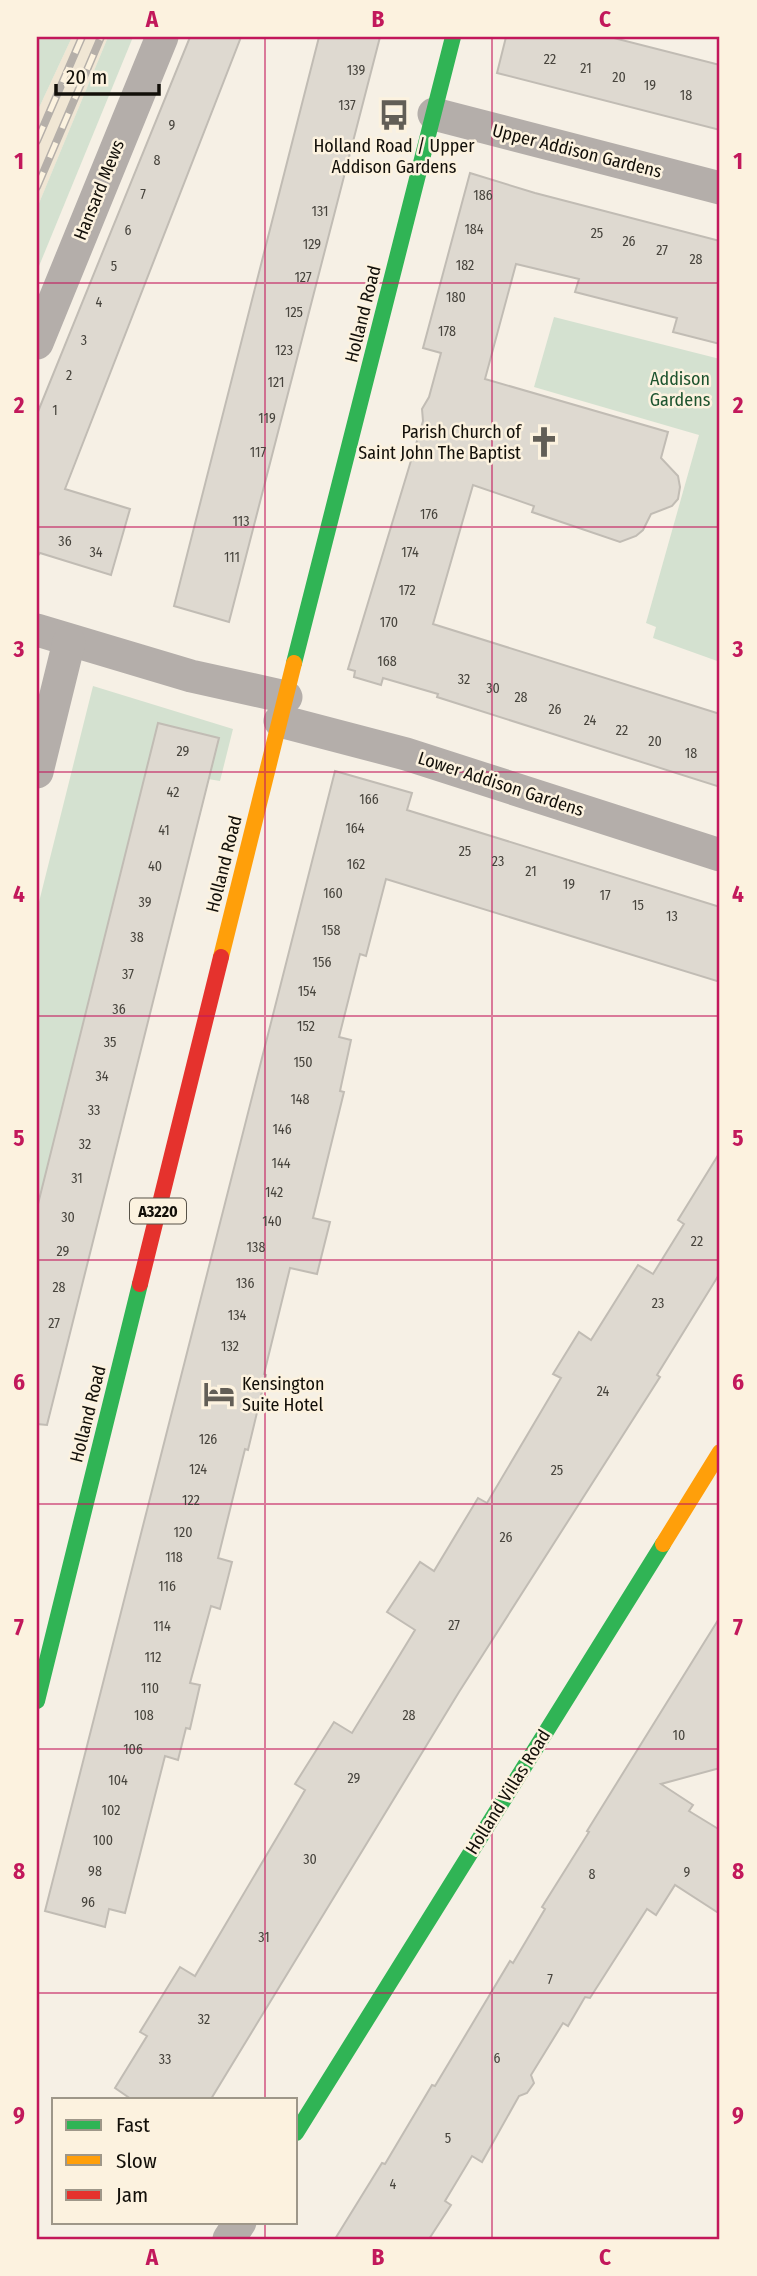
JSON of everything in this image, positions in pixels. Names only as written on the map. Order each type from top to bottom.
[{"type":"main road","name":"Holland Road","points":[[37,1701],[453,37]]},
{"type":"main road","name":"Holland Villas Road","points":[[298,2130],[720,1452]]},
{"type":"street","name":"Hansard Mews","points":[[37,343],[162,37]]},
{"type":"street","name":"Upper Addison Gardens","points":[[434,114],[720,188]]},
{"type":"street","name":"Lower Addison Gardens","points":[[37,630],[69,642],[191,676],[406,754],[720,855]]},
{"type":"street","points":[[37,772],[69,642]]},
{"type":"street","points":[[229,2239],[239,2224]]},
{"type":"shaded area","points":[[72,37],[108,37],[37,208],[37,112]]},
{"type":"green space","points":[[37,37],[72,37],[37,112]]},
{"type":"green space","points":[[108,37],[133,37],[37,271],[37,208]]},
{"type":"green space","name":"Addison Gardens","points":[[554,317],[720,359],[720,662],[653,638],[656,627],[646,623],[699,435],[534,387]]},
{"type":"green space","points":[[93,686],[233,729],[220,781],[208,779],[158,723],[37,1208],[37,910]]},
{"type":"building","points":[[190,37],[241,37],[65,489],[130,509],[111,575],[40,553],[37,557],[37,414]]},
{"type":"building","points":[[319,37],[380,37],[229,622],[174,606]]},
{"type":"building","points":[[506,37],[610,37],[720,65],[720,130],[497,73]]},
{"type":"building","points":[[470,173],[535,193],[720,241],[720,344],[673,332],[677,318],[575,292],[579,279],[516,264],[485,379],[668,432],[661,458],[678,476],[678,499],[672,506],[651,514],[643,530],[636,536],[620,542],[532,512],[534,506],[473,485],[433,624],[720,714],[720,787],[437,697],[438,694],[383,678],[381,685],[354,677],[355,671],[348,669],[423,421],[422,409],[429,397],[441,353],[423,348]]},
{"type":"building","points":[[158,723],[219,738],[47,1425],[37,1424],[37,1208]]},
{"type":"building","points":[[335,771],[412,793],[407,810],[720,907],[720,982],[386,879],[366,956],[360,954],[339,1037],[351,1040],[340,1091],[344,1092],[313,1218],[330,1222],[317,1274],[290,1268],[248,1450],[245,1449],[218,1558],[232,1562],[220,1609],[211,1606],[190,1683],[200,1685],[190,1729],[186,1728],[178,1760],[165,1756],[125,1913],[109,1909],[105,1927],[45,1911]]},
{"type":"building","points":[[720,1152],[720,1273],[657,1375],[660,1377],[459,1692],[212,2098],[130,2098],[115,2088],[147,2036],[140,2032],[180,1967],[195,1976],[305,1790],[295,1784],[334,1722],[352,1733],[415,1630],[387,1612],[420,1562],[434,1571],[478,1498],[487,1503],[561,1378],[553,1374],[579,1332],[591,1340],[638,1265],[653,1274],[684,1224],[678,1220]]},
{"type":"building","points":[[720,1617],[720,1768],[661,1784],[693,1805],[689,1811],[720,1830],[720,1914],[675,1885],[656,1915],[647,1909],[590,1998],[585,1997],[568,2026],[563,2023],[531,2075],[534,2083],[527,2093],[519,2096],[482,2162],[472,2156],[445,2201],[451,2205],[429,2239],[335,2239],[382,2163],[385,2164],[432,2085],[435,2086],[510,1961],[513,1963],[545,1909],[542,1907],[589,1832],[587,1831]]},
{"type":"railway","points":[[37,141],[82,37]]},
{"type":"railway","points":[[37,187],[101,37]]},
{"type":"traffic: fast","points":[[294,663],[453,37]]},
{"type":"traffic: fast","points":[[37,1701],[140,1284]]},
{"type":"traffic: fast","points":[[298,2130],[663,1544]]},
{"type":"traffic: slow","points":[[221,957],[294,663]]},
{"type":"traffic: slow","points":[[663,1544],[720,1452]]},
{"type":"traffic: jam","points":[[140,1284],[221,957]]},
{"type":"place","name":"Holland Road / Upper Addison Gardens","points":[[394,115]]},
{"type":"place","name":"Parish Church of Saint John The Baptist","points":[[544,442]]},
{"type":"place","name":"Kensington Suite Hotel","points":[[219,1394]]}]
